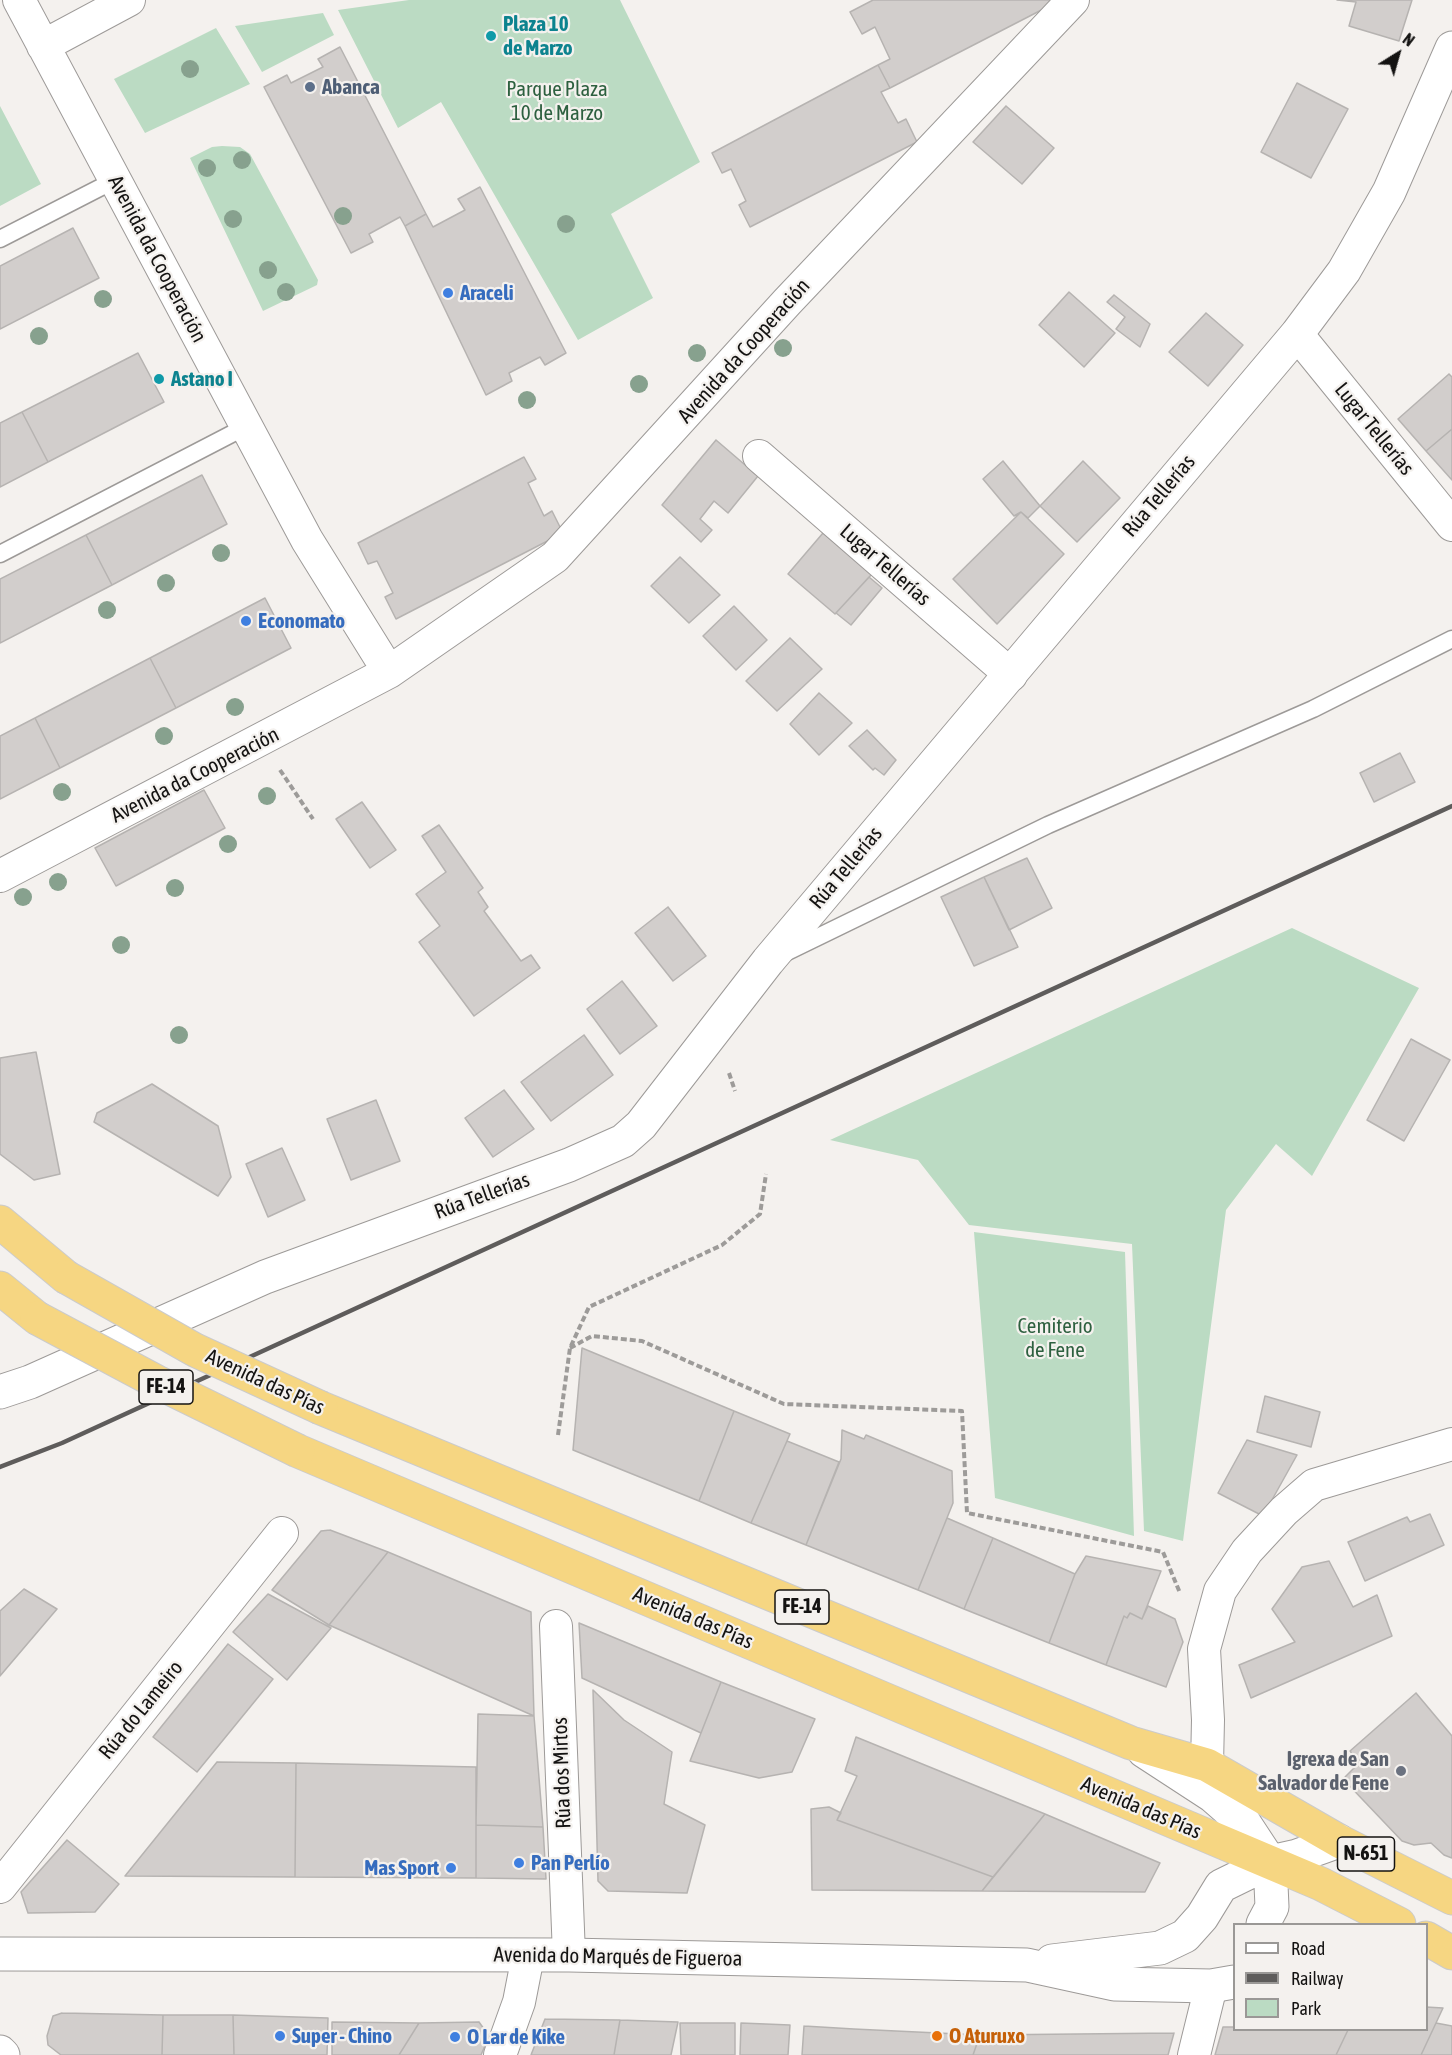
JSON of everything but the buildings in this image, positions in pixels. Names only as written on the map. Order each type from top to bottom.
[{"type":"highway","name":"Avenida das Pías","points":[[0,1222],[66,1277],[195,1350],[321,1408],[1131,1743],[1207,1765],[1283,1807]]},
{"type":"highway","name":"Avenida das Pías","points":[[0,1288],[37,1318],[157,1382],[298,1451],[1270,1862],[1321,1884],[1397,1923]]},
{"type":"highway","name":"N-651","points":[[1283,1807],[1339,1841],[1452,1898]]},
{"type":"street","name":"Avenida da Cooperación","points":[[19,0],[307,540],[389,672]]},
{"type":"street","points":[[43,46],[129,0]]},
{"type":"street","name":"Avenida da Cooperación","points":[[0,876],[389,672],[555,557],[787,302],[1073,0]]},
{"type":"street","name":"Rúa Tellerías","points":[[0,1392],[30,1382],[265,1277],[568,1165],[623,1142],[641,1125],[768,961],[1296,334],[1344,271],[1389,192],[1452,48]]},
{"type":"street","name":"Lugar Tellerías","points":[[1296,334],[1452,525]]},
{"type":"street","name":"Lugar Tellerías","points":[[759,456],[1011,675]]},
{"type":"street","points":[[1207,1765],[1208,1720],[1204,1649],[1220,1591],[1247,1551],[1284,1511],[1314,1485],[1452,1444]]},
{"type":"street","name":"Rúa do Lameiro","points":[[0,1887],[282,1533]]},
{"type":"street","name":"Rúa dos Mirtos","points":[[556,1626],[569,1955]]},
{"type":"street","points":[[1131,1743],[1213,1796],[1245,1824],[1270,1862],[1272,1907],[1264,1923]]},
{"type":"street","points":[[1027,1965],[1160,1948],[1185,1936],[1202,1917],[1221,1886],[1270,1862],[1298,1856],[1339,1841]]},
{"type":"street","name":"Avenida do Marqués de Figueroa","points":[[0,1954],[569,1955],[1027,1965],[1114,1984],[1223,1984]]},
{"type":"street","points":[[500,2055],[519,2002],[528,1956]]},
{"type":"street","points":[[1194,2055],[1233,1964]]},
{"type":"lane","points":[[0,239],[115,180]]},
{"type":"lane","points":[[0,554],[247,426]]},
{"type":"lane","points":[[768,961],[1048,825],[1314,709],[1452,639]]},
{"type":"path","points":[[260,741],[313,819]]},
{"type":"path","points":[[558,1435],[570,1348],[589,1307],[722,1245],[760,1214],[766,1174]]},
{"type":"path","points":[[570,1348],[592,1336],[642,1341],[784,1404],[962,1411],[967,1513],[1163,1552],[1181,1595]]},
{"type":"green space","name":"Parque Plaza 10 de Marzo","points":[[409,0],[620,0],[700,162],[611,214],[653,298],[578,340],[441,102],[398,128],[338,10]]},
{"type":"green space","points":[[323,13],[334,35],[262,72],[235,26]]},
{"type":"green space","points":[[216,28],[250,84],[145,133],[114,79]]},
{"type":"green space","points":[[0,106],[41,184],[0,206]]},
{"type":"green space","points":[[212,147],[240,147],[250,154],[318,280],[317,285],[263,311],[190,158]]},
{"type":"green space","points":[[1292,928],[1419,988],[1312,1176],[1276,1144],[1226,1210],[1183,1541],[1144,1531],[1132,1244],[969,1225],[918,1160],[830,1140]]},
{"type":"green space","name":"Cemiterio de Fene","points":[[974,1232],[1125,1252],[1134,1536],[995,1498]]},
{"type":"railway","points":[[0,1467],[62,1443],[1452,806]]},
{"type":"place","name":"Plaza 10 de Marzo","points":[[491,36]]},
{"type":"place","name":"Abanca","points":[[310,87]]},
{"type":"place","name":"Araceli","points":[[448,293]]},
{"type":"place","name":"Astano I","points":[[159,379]]},
{"type":"place","name":"Economato","points":[[246,621]]},
{"type":"place","name":"Igrexa de San Salvador de Fene","points":[[1401,1771]]},
{"type":"place","name":"Pan Perlío","points":[[519,1863]]},
{"type":"place","name":"Mas Sport","points":[[451,1868]]},
{"type":"place","name":"Super - Chino","points":[[280,2036]]},
{"type":"place","name":"O Aturuxo","points":[[937,2036]]},
{"type":"place","name":"O Lar de Kike","points":[[455,2037]]}]
